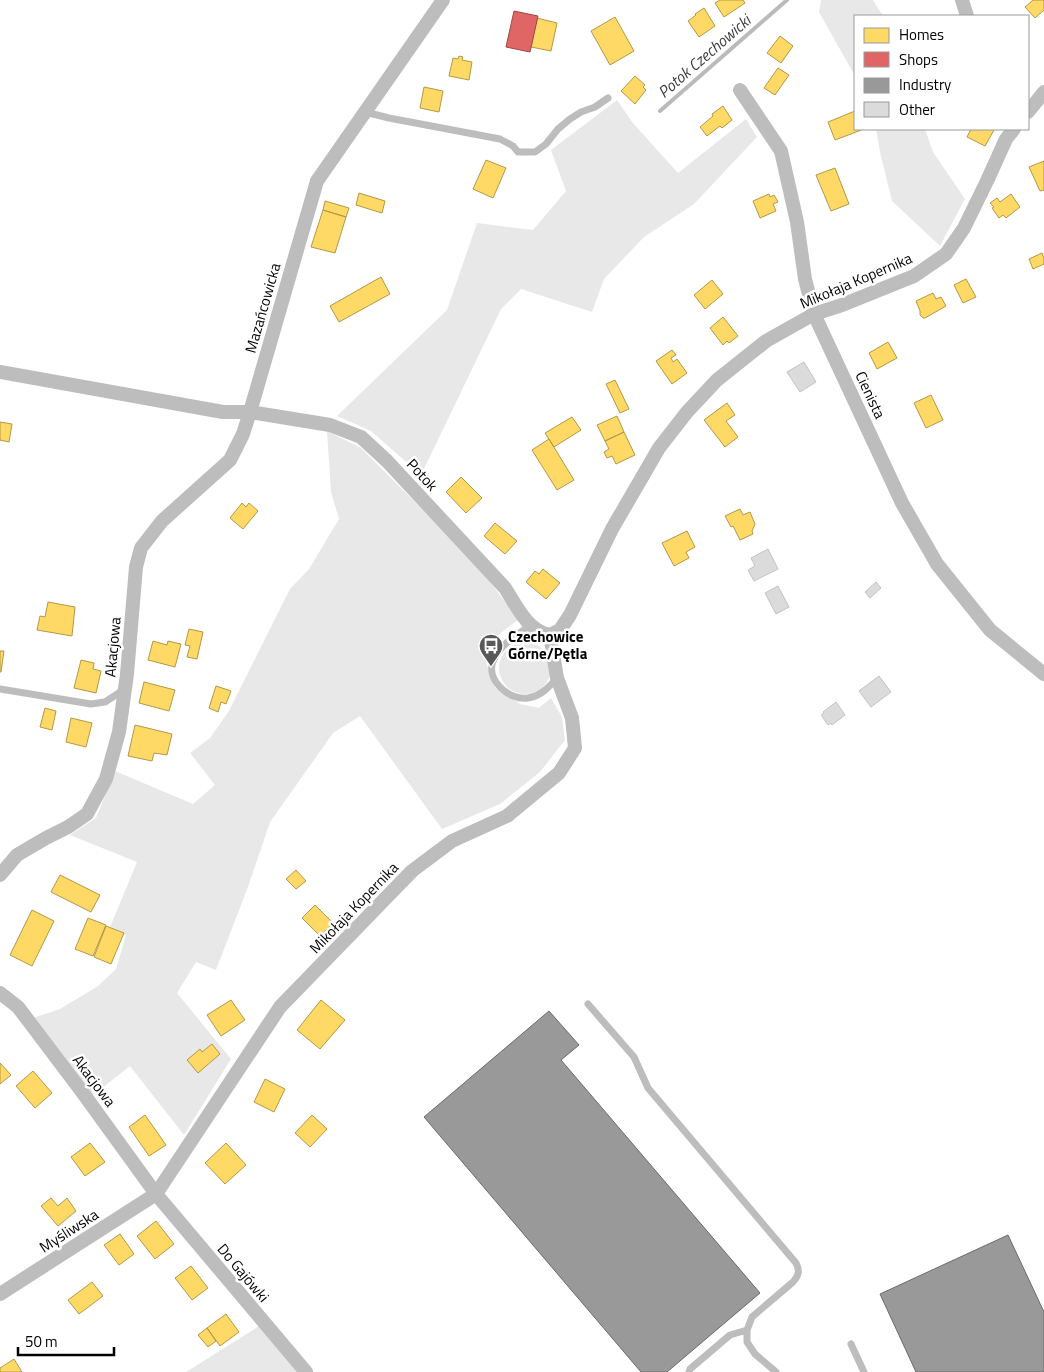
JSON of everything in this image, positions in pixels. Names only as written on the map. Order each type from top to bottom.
[{"type":"street","name":"Mazańcowicka","points":[[250,412],[317,181],[443,0]]},
{"type":"street","points":[[962,0],[967,15]]},
{"type":"street","name":"Cienista","points":[[740,90],[781,151],[797,222],[805,278],[814,314],[902,504],[937,564],[990,630],[1044,674]]},
{"type":"street","points":[[1029,111],[1044,92]]},
{"type":"street","name":"Mikołaja Kopernika","points":[[550,635],[560,630],[570,615],[617,521],[659,448],[687,412],[718,380],[766,341],[814,314],[842,305],[914,276],[946,254],[964,228],[1006,139],[1013,130]]},
{"type":"street","points":[[0,372],[223,412],[250,412]]},
{"type":"street","name":"Potok","points":[[250,412],[330,425],[362,437],[387,461],[506,588],[520,612],[531,625]]},
{"type":"street","name":"Akacjowa","points":[[0,875],[17,855],[68,827],[87,814],[106,778],[119,732],[127,674],[136,567],[142,548],[162,521],[230,460],[243,434],[250,412]]},
{"type":"street","points":[[531,625],[537,632],[550,635],[556,678]]},
{"type":"street","name":"Mikołaja Kopernika","points":[[156,1194],[280,1007],[412,871],[452,841],[507,816],[559,772],[575,748],[572,718],[556,678]]},
{"type":"street","name":"Akacjowa","points":[[0,993],[18,1007],[80,1088],[156,1194]]},
{"type":"street","name":"Myśliwska","points":[[0,1294],[156,1194]]},
{"type":"street","name":"Do Gajówki","points":[[156,1194],[306,1372]]},
{"type":"lane","points":[[365,112],[500,139],[513,146],[518,152],[535,152],[546,144],[558,128],[570,119],[581,112],[595,107],[608,98]]},
{"type":"lane","points":[[531,625],[504,644],[494,659],[491,667],[497,685],[507,693],[527,698],[542,692],[556,678]]},
{"type":"lane","points":[[0,689],[91,704],[105,702],[125,689]]},
{"type":"lane","points":[[588,1004],[634,1057],[648,1088],[796,1263],[799,1270],[798,1277],[752,1317],[747,1330],[747,1342],[754,1354],[776,1372]]},
{"type":"lane","points":[[689,1372],[690,1369],[730,1335],[747,1330]]},
{"type":"lane","points":[[851,1344],[864,1372]]},
{"type":"shaded area","points":[[821,0],[873,0],[882,15],[854,15],[854,74],[819,12]]},
{"type":"shaded area","points":[[617,100],[632,122],[678,173],[746,119],[757,137],[694,204],[644,237],[604,279],[592,312],[521,289],[501,309],[421,475],[371,431],[337,416],[447,310],[477,223],[533,230],[566,191],[551,150]]},
{"type":"shaded area","points":[[876,130],[925,130],[933,152],[965,199],[940,246],[892,201]]},
{"type":"shaded area","points":[[327,431],[361,448],[478,565],[518,620],[498,635],[486,662],[495,688],[520,704],[539,708],[551,698],[562,717],[565,740],[540,772],[500,804],[442,829],[360,716],[333,733],[270,822],[249,884],[216,970],[196,962],[177,993],[231,1059],[184,1135],[130,1066],[92,1096],[33,1018],[60,1009],[98,986],[116,969],[126,935],[110,927],[137,862],[70,835],[96,818],[115,771],[193,804],[215,785],[190,753],[210,738],[229,711],[290,589],[309,569],[339,519],[331,492]]},
{"type":"shaded area","points":[[525,642],[535,644],[543,650],[549,658],[551,668],[549,678],[543,686],[535,692],[525,694],[515,692],[507,686],[501,678],[499,668],[501,658],[507,650],[515,644]]},
{"type":"shaded area","points":[[259,1326],[298,1372],[186,1372]]},
{"type":"building: Homes","points":[[720,0],[743,0],[745,3],[724,17],[715,3]]},
{"type":"building: Homes","points":[[1033,0],[1044,0],[1044,10],[1035,18],[1025,7]]},
{"type":"building: Homes","points":[[704,8],[715,26],[699,37],[688,21]]},
{"type":"building: Homes","points":[[615,17],[634,51],[610,65],[591,31]]},
{"type":"building: Homes","points":[[537,18],[557,23],[551,51],[531,47]]},
{"type":"building: Homes","points":[[780,36],[793,46],[781,63],[767,53]]},
{"type":"building: Homes","points":[[459,56],[463,57],[462,60],[472,62],[469,80],[449,76],[453,58],[458,59]]},
{"type":"building: Homes","points":[[778,68],[789,75],[775,95],[764,88]]},
{"type":"building: Homes","points":[[635,76],[645,85],[643,87],[646,90],[635,104],[621,91]]},
{"type":"building: Homes","points":[[424,87],[443,91],[439,112],[420,108]]},
{"type":"building: Homes","points":[[723,106],[732,120],[707,136],[700,127],[713,116],[712,114]]},
{"type":"building: Homes","points":[[854,111],[854,130],[861,130],[835,140],[828,122]]},
{"type":"building: Homes","points":[[970,130],[994,130],[985,146],[967,137]]},
{"type":"building: Homes","points":[[486,160],[506,168],[493,198],[473,189]]},
{"type":"building: Homes","points":[[1044,161],[1044,190],[1040,191],[1029,167]]},
{"type":"building: Homes","points":[[835,168],[849,204],[831,211],[816,175]]},
{"type":"building: Homes","points":[[359,193],[385,201],[382,213],[356,205]]},
{"type":"building: Homes","points":[[769,194],[770,197],[774,195],[778,202],[773,204],[776,211],[760,218],[753,201]]},
{"type":"building: Homes","points":[[1011,194],[1020,207],[1006,218],[1003,215],[999,218],[990,203],[997,198],[1000,202]]},
{"type":"building: Homes","points":[[325,201],[349,208],[346,217],[323,210]]},
{"type":"building: Homes","points":[[323,210],[346,217],[335,253],[311,247]]},
{"type":"building: Homes","points":[[1042,253],[1044,264],[1033,269],[1029,259]]},
{"type":"building: Homes","points":[[381,277],[390,294],[339,322],[330,306]]},
{"type":"building: Homes","points":[[966,279],[976,297],[963,303],[954,285]]},
{"type":"building: Homes","points":[[712,280],[723,294],[705,309],[694,295]]},
{"type":"building: Homes","points":[[933,293],[936,299],[941,297],[946,306],[923,318],[920,315],[916,301]]},
{"type":"building: Homes","points":[[723,317],[738,336],[723,345],[710,328]]},
{"type":"building: Homes","points":[[888,342],[897,358],[877,369],[869,353]]},
{"type":"building: Homes","points":[[672,350],[676,355],[671,358],[673,362],[677,359],[687,373],[672,384],[656,361]]},
{"type":"building: Homes","points":[[615,380],[629,409],[620,413],[606,384]]},
{"type":"building: Homes","points":[[931,395],[943,420],[926,428],[914,403]]},
{"type":"building: Homes","points":[[727,403],[735,415],[726,421],[738,437],[725,447],[704,420]]},
{"type":"building: Homes","points":[[617,416],[624,432],[605,441],[597,425]]},
{"type":"building: Homes","points":[[572,417],[581,430],[554,447],[545,433]]},
{"type":"building: Homes","points":[[0,422],[12,424],[9,442],[0,440]]},
{"type":"building: Homes","points":[[624,432],[635,455],[616,464],[612,456],[607,458],[604,452],[609,449],[605,441]]},
{"type":"building: Homes","points":[[549,439],[574,480],[557,490],[532,450]]},
{"type":"building: Homes","points":[[461,477],[482,498],[466,513],[446,492]]},
{"type":"building: Homes","points":[[242,503],[246,507],[249,503],[258,511],[243,529],[230,518]]},
{"type":"building: Homes","points":[[740,509],[743,515],[750,512],[755,524],[752,531],[753,534],[740,540],[725,516]]},
{"type":"building: Homes","points":[[495,523],[517,541],[505,554],[484,536]]},
{"type":"building: Homes","points":[[687,531],[695,547],[686,552],[689,558],[674,566],[662,543]]},
{"type":"building: Homes","points":[[543,569],[560,583],[546,599],[526,582],[535,571],[539,574]]},
{"type":"building: Homes","points":[[48,602],[75,607],[72,636],[37,630],[40,616],[45,617]]},
{"type":"building: Homes","points":[[189,629],[203,632],[197,659],[187,657],[190,646],[185,645]]},
{"type":"building: Homes","points":[[153,641],[167,645],[168,641],[181,644],[175,667],[148,660]]},
{"type":"building: Homes","points":[[0,651],[4,651],[1,672],[0,672]]},
{"type":"building: Homes","points":[[81,660],[94,663],[93,669],[101,671],[96,693],[74,688]]},
{"type":"building: Homes","points":[[144,682],[175,690],[169,711],[139,703]]},
{"type":"building: Homes","points":[[216,686],[231,691],[226,704],[221,702],[218,712],[209,708]]},
{"type":"building: Homes","points":[[45,708],[56,711],[52,730],[40,727]]},
{"type":"building: Homes","points":[[71,718],[92,723],[86,747],[66,742]]},
{"type":"building: Homes","points":[[135,725],[172,734],[167,755],[154,753],[152,761],[128,756]]},
{"type":"building: Homes","points":[[296,870],[306,881],[296,889],[286,879]]},
{"type":"building: Homes","points":[[60,875],[100,895],[91,912],[51,892]]},
{"type":"building: Homes","points":[[315,905],[333,923],[320,936],[302,918]]},
{"type":"building: Homes","points":[[32,910],[54,921],[32,966],[10,955]]},
{"type":"building: Homes","points":[[88,918],[106,925],[93,956],[75,949]]},
{"type":"building: Homes","points":[[106,926],[124,933],[111,964],[94,957]]},
{"type":"building: Homes","points":[[231,1000],[245,1020],[221,1036],[207,1015]]},
{"type":"building: Homes","points":[[321,1000],[345,1020],[320,1049],[297,1030]]},
{"type":"building: Homes","points":[[212,1044],[220,1054],[198,1073],[187,1060],[200,1049],[202,1052]]},
{"type":"building: Homes","points":[[0,1063],[11,1075],[0,1084]]},
{"type":"building: Homes","points":[[33,1071],[52,1093],[35,1108],[16,1086]]},
{"type":"building: Homes","points":[[265,1079],[285,1089],[274,1112],[254,1102]]},
{"type":"building: Homes","points":[[145,1115],[166,1145],[149,1156],[129,1127]]},
{"type":"building: Homes","points":[[312,1115],[327,1129],[310,1147],[295,1133]]},
{"type":"building: Homes","points":[[90,1143],[105,1162],[85,1176],[71,1157]]},
{"type":"building: Homes","points":[[226,1143],[246,1165],[225,1184],[205,1163]]},
{"type":"building: Homes","points":[[51,1198],[58,1206],[67,1198],[76,1211],[58,1226],[41,1206]]},
{"type":"building: Homes","points":[[156,1221],[174,1244],[155,1259],[137,1236]]},
{"type":"building: Homes","points":[[120,1234],[134,1254],[119,1265],[104,1245]]},
{"type":"building: Homes","points":[[191,1266],[208,1288],[192,1300],[175,1278]]},
{"type":"building: Homes","points":[[92,1282],[103,1296],[79,1314],[68,1300]]},
{"type":"building: Homes","points":[[226,1314],[239,1332],[220,1346],[207,1328]]},
{"type":"building: Homes","points":[[207,1328],[216,1341],[208,1347],[198,1335]]},
{"type":"building: Homes","points":[[14,1359],[22,1372],[0,1372],[0,1368]]},
{"type":"building: Shops","points":[[514,11],[538,16],[530,52],[506,47]]},
{"type":"building: Industry","points":[[549,1011],[579,1045],[561,1060],[760,1293],[667,1372],[641,1372],[424,1117]]},
{"type":"building: Industry","points":[[1008,1235],[1044,1312],[1044,1372],[916,1372],[880,1294]]},
{"type":"building: Other","points":[[804,362],[816,382],[800,392],[787,372]]},
{"type":"building: Other","points":[[768,549],[778,569],[754,581],[748,570],[755,566],[751,558]]},
{"type":"building: Other","points":[[876,582],[881,588],[870,598],[865,592]]},
{"type":"building: Other","points":[[778,586],[789,607],[776,614],[765,593]]},
{"type":"building: Other","points":[[879,676],[891,692],[871,707],[859,691]]},
{"type":"building: Other","points":[[836,702],[845,715],[832,725],[831,723],[828,725],[821,715]]},
{"type":"waterway","name":"Potok Czechowicki","points":[[660,111],[787,0]]},
{"type":"place","name":"Czechowice Górne/Pętla","points":[[491,667]]}]
